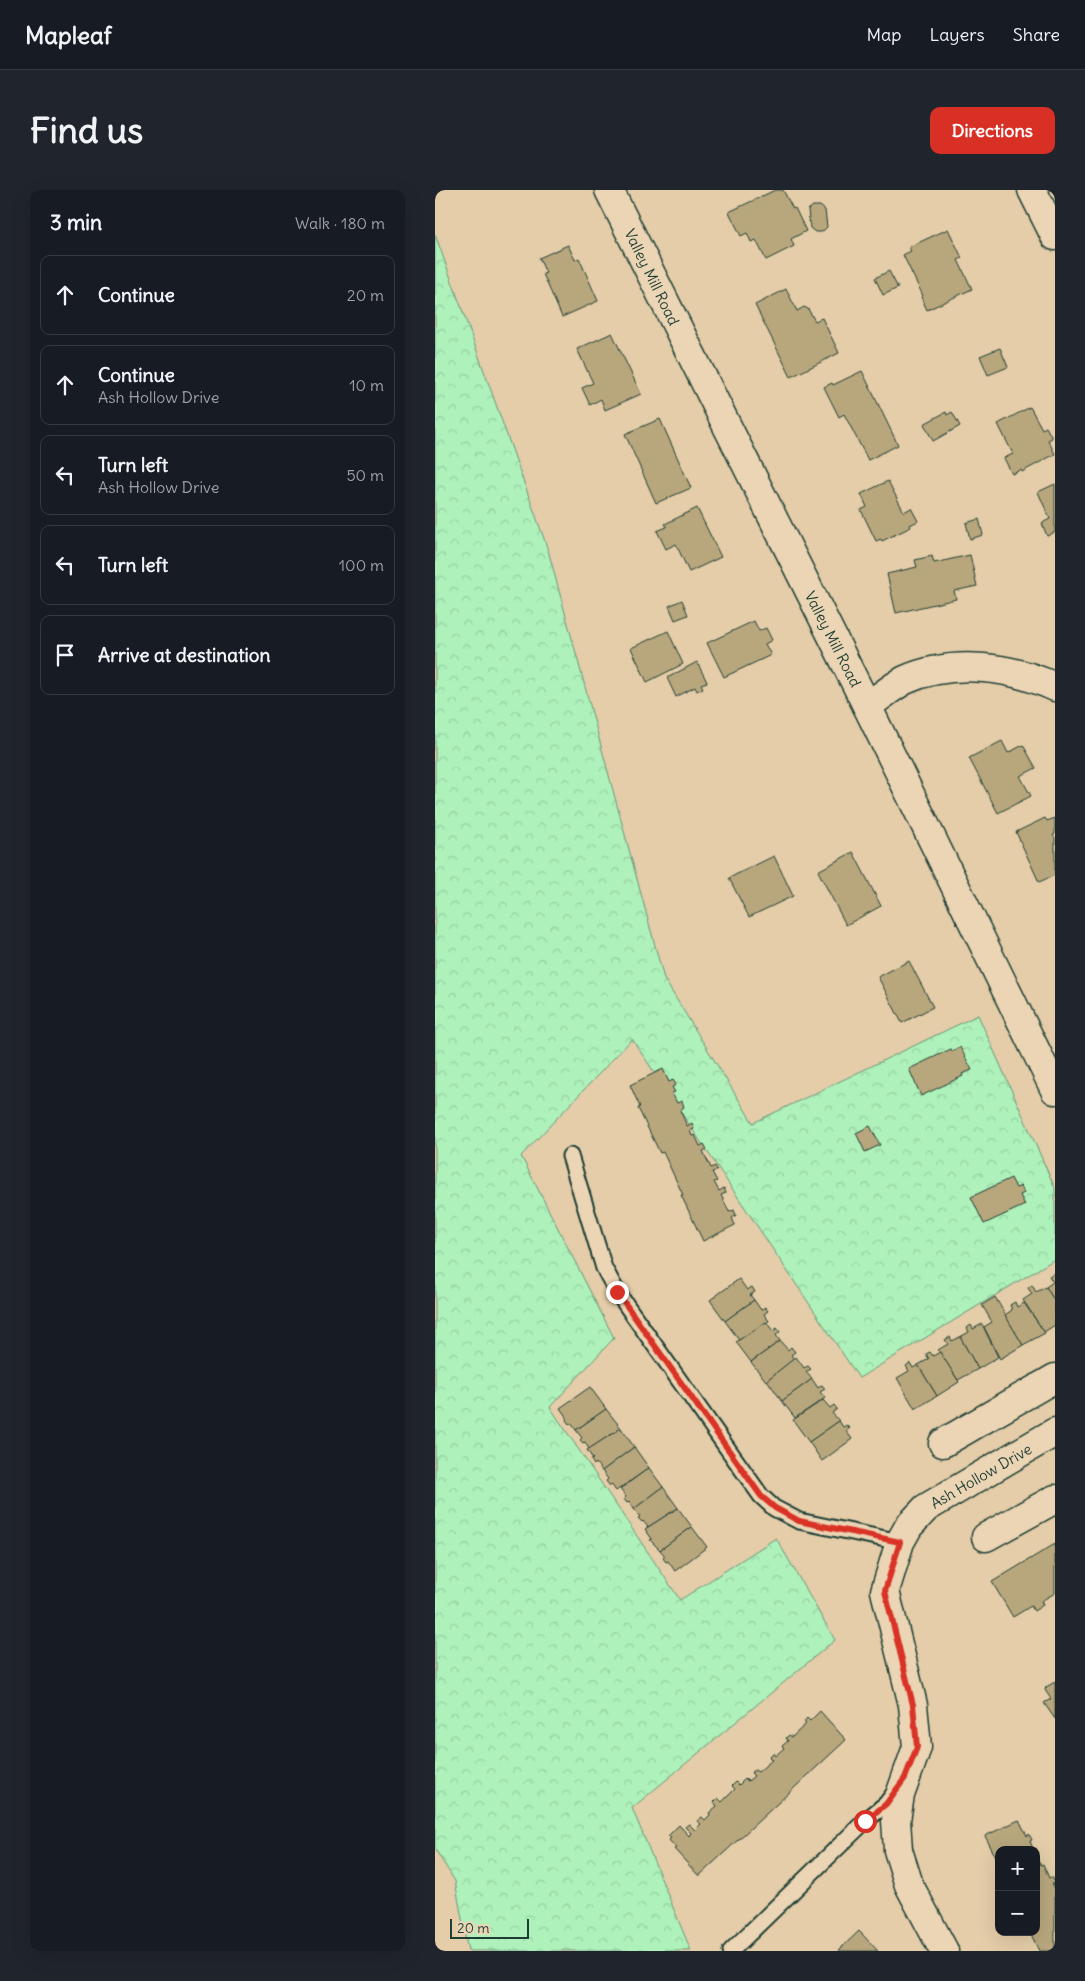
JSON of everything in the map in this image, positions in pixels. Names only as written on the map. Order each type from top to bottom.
[{"type":"street","name":"Valley Mill Road","points":[[609,190],[867,706],[1055,1090]]},
{"type":"street","points":[[1032,190],[1055,236]]},
{"type":"street","points":[[867,706],[905,681],[930,672],[963,667],[997,669],[1029,676],[1055,687]]},
{"type":"street","points":[[943,1443],[1055,1378]]},
{"type":"street","name":"Ash Hollow Drive","points":[[944,1951],[909,1885],[901,1859],[897,1820],[900,1795],[917,1747],[913,1705],[885,1591],[900,1542],[909,1526],[926,1508],[1055,1432]]},
{"type":"street","points":[[986,1537],[1055,1499]]},
{"type":"lane","points":[[570,1156],[605,1268],[617,1292],[761,1496],[775,1508],[799,1521],[900,1542]]},
{"type":"lane","points":[[731,1951],[865,1821],[886,1804],[905,1778]]},
{"type":"green space","points":[[435,234],[548,550],[664,979],[753,1123],[978,1015],[1055,1188],[1055,1259],[859,1378],[632,1039],[521,1156],[614,1338],[550,1407],[680,1600],[776,1538],[835,1640],[632,1808],[691,1951],[468,1951],[455,1881],[435,1849]]},
{"type":"building","points":[[775,190],[783,190],[793,209],[795,208],[806,231],[791,239],[794,246],[766,260],[756,240],[751,242],[747,233],[741,236],[729,212]]},
{"type":"building","points":[[813,206],[820,206],[825,210],[827,227],[822,232],[815,232],[810,228],[808,210]]},
{"type":"building","points":[[948,229],[962,258],[958,260],[972,289],[927,310],[921,297],[923,296],[903,255],[911,251],[909,247]]},
{"type":"building","points":[[568,245],[575,260],[579,258],[598,301],[562,317],[543,274],[546,273],[539,258]]},
{"type":"building","points":[[889,271],[898,288],[883,295],[875,278]]},
{"type":"building","points":[[786,289],[797,311],[804,307],[808,309],[815,321],[822,318],[839,353],[791,377],[755,305]]},
{"type":"building","points":[[612,333],[641,394],[605,410],[601,399],[590,405],[582,388],[593,383],[577,349]]},
{"type":"building","points":[[1000,348],[1008,367],[988,375],[980,356]]},
{"type":"building","points":[[862,371],[898,445],[868,460],[844,414],[839,417],[824,387],[832,383],[833,385]]},
{"type":"building","points":[[1030,407],[1042,429],[1046,427],[1052,438],[1048,440],[1055,454],[1022,472],[1021,470],[1012,474],[1004,458],[1013,454],[998,424]]},
{"type":"building","points":[[946,412],[947,415],[952,412],[960,426],[933,441],[924,424]]},
{"type":"building","points":[[660,419],[691,488],[656,503],[625,434]]},
{"type":"building","points":[[888,481],[904,512],[911,508],[918,521],[910,525],[911,527],[882,541],[881,539],[876,541],[861,510],[867,507],[861,494]]},
{"type":"building","points":[[1055,484],[1055,532],[1047,536],[1042,523],[1050,519],[1038,492]]},
{"type":"building","points":[[697,508],[721,557],[689,572],[676,544],[666,549],[657,531],[667,527],[665,524]]},
{"type":"building","points":[[979,519],[983,535],[970,539],[966,523]]},
{"type":"building","points":[[970,555],[977,586],[954,591],[956,599],[896,613],[887,574],[917,567],[915,560],[932,556],[934,563]]},
{"type":"building","points":[[682,600],[688,615],[675,620],[669,606]]},
{"type":"building","points":[[754,621],[759,631],[766,628],[772,640],[765,644],[771,655],[724,677],[707,643]]},
{"type":"building","points":[[668,631],[683,664],[647,682],[631,648]]},
{"type":"building","points":[[697,662],[707,682],[701,684],[703,688],[697,691],[695,687],[676,697],[667,678]]},
{"type":"building","points":[[1002,741],[1008,753],[1023,745],[1036,768],[1020,776],[1031,796],[998,813],[969,758]]},
{"type":"building","points":[[1045,818],[1047,821],[1055,818],[1055,834],[1053,835],[1055,838],[1055,875],[1039,882],[1016,832]]},
{"type":"building","points":[[853,852],[881,906],[846,925],[818,871]]},
{"type":"building","points":[[774,856],[793,896],[749,917],[729,878]]},
{"type":"building","points":[[909,961],[933,1007],[902,1023],[878,977]]},
{"type":"building","points":[[960,1047],[972,1070],[921,1096],[909,1069],[951,1049],[952,1051]]},
{"type":"building","points":[[663,1069],[669,1082],[673,1080],[676,1085],[672,1087],[675,1092],[672,1093],[677,1103],[682,1101],[684,1107],[680,1110],[687,1126],[692,1123],[694,1129],[690,1131],[692,1136],[695,1135],[700,1146],[704,1144],[707,1149],[703,1151],[711,1168],[715,1166],[717,1170],[712,1172],[717,1181],[714,1182],[719,1191],[724,1188],[726,1193],[721,1195],[729,1212],[734,1210],[736,1215],[732,1218],[735,1225],[703,1241],[663,1152],[660,1153],[638,1108],[640,1107],[630,1085]]},
{"type":"building","points":[[870,1126],[880,1145],[865,1152],[856,1133]]},
{"type":"building","points":[[1011,1178],[1016,1188],[1021,1186],[1024,1193],[1020,1195],[1025,1205],[984,1224],[971,1197]]},
{"type":"building","points":[[1054,1273],[1055,1302],[1046,1287],[1053,1282],[1049,1276]]},
{"type":"building","points":[[739,1279],[747,1290],[752,1287],[755,1292],[750,1295],[754,1300],[725,1321],[710,1300]]},
{"type":"building","points":[[1032,1285],[1036,1292],[1046,1287],[1055,1302],[1055,1325],[1044,1332],[1023,1300],[1032,1294],[1028,1288]]},
{"type":"building","points":[[995,1297],[1023,1345],[1000,1359],[984,1327],[992,1322],[982,1305]]},
{"type":"building","points":[[754,1300],[761,1310],[765,1307],[768,1311],[764,1314],[769,1321],[739,1340],[725,1321]]},
{"type":"building","points":[[1015,1302],[1017,1307],[1024,1303],[1045,1333],[1023,1345],[1005,1315],[1012,1310],[1010,1305]]},
{"type":"building","points":[[766,1322],[773,1331],[777,1328],[780,1332],[776,1335],[780,1341],[751,1362],[736,1342]]},
{"type":"building","points":[[982,1324],[998,1357],[978,1369],[960,1337],[969,1332],[967,1328],[971,1325],[973,1329]]},
{"type":"building","points":[[950,1337],[952,1341],[960,1337],[978,1369],[958,1380],[938,1350],[948,1344],[945,1340]]},
{"type":"building","points":[[780,1341],[788,1350],[791,1347],[795,1352],[791,1355],[794,1359],[766,1381],[751,1362]]},
{"type":"building","points":[[930,1352],[933,1356],[940,1352],[959,1382],[937,1396],[918,1365],[929,1359],[926,1354]]},
{"type":"building","points":[[796,1357],[804,1368],[808,1366],[811,1369],[806,1372],[812,1379],[782,1401],[767,1380]]},
{"type":"building","points":[[910,1363],[913,1368],[918,1365],[937,1396],[915,1409],[897,1378],[909,1371],[906,1366]]},
{"type":"building","points":[[812,1379],[818,1388],[822,1385],[825,1389],[820,1392],[825,1398],[795,1418],[782,1401]]},
{"type":"building","points":[[590,1387],[606,1409],[576,1430],[566,1420],[567,1418],[560,1408]]},
{"type":"building","points":[[823,1400],[830,1408],[834,1405],[837,1409],[832,1413],[839,1421],[809,1442],[793,1420]]},
{"type":"building","points":[[606,1409],[621,1428],[589,1449],[585,1442],[583,1443],[580,1440],[582,1438],[576,1430]]},
{"type":"building","points":[[839,1421],[843,1427],[847,1425],[850,1428],[846,1431],[852,1439],[822,1461],[809,1442]]},
{"type":"building","points":[[621,1428],[634,1447],[602,1471],[596,1463],[594,1465],[591,1460],[593,1459],[587,1450]]},
{"type":"building","points":[[634,1447],[649,1468],[616,1491],[606,1481],[608,1479],[602,1471]]},
{"type":"building","points":[[649,1468],[663,1487],[634,1509],[629,1501],[627,1503],[624,1499],[626,1497],[620,1489]]},
{"type":"building","points":[[663,1487],[678,1508],[648,1527],[638,1518],[640,1517],[634,1509]]},
{"type":"building","points":[[678,1508],[692,1527],[660,1550],[650,1540],[652,1539],[645,1529]]},
{"type":"building","points":[[692,1527],[707,1547],[675,1571],[668,1561],[666,1562],[663,1558],[665,1556],[660,1550]]},
{"type":"building","points":[[1055,1544],[1055,1593],[1041,1601],[1043,1605],[1034,1611],[1031,1606],[1013,1617],[992,1582]]},
{"type":"building","points":[[1055,1682],[1055,1719],[1044,1703],[1051,1699],[1045,1690],[1046,1687]]},
{"type":"building","points":[[820,1711],[846,1740],[699,1876],[674,1849],[676,1848],[668,1836],[679,1825],[689,1836],[691,1833],[685,1827],[689,1824],[695,1830],[701,1824],[697,1821],[702,1817],[705,1820],[710,1815],[709,1813],[717,1806],[714,1802],[718,1798],[722,1802],[735,1789],[732,1786],[736,1782],[739,1785],[745,1779],[748,1781],[754,1776],[751,1773],[755,1770],[758,1772],[772,1760],[769,1757],[773,1753],[775,1756],[784,1748],[782,1746],[788,1741],[786,1738],[789,1735],[792,1737],[806,1724],[804,1722],[807,1718],[810,1721]]},
{"type":"building","points":[[1019,1820],[1027,1836],[1029,1834],[1032,1840],[1030,1841],[1032,1846],[995,1846],[995,1855],[985,1836]]},
{"type":"building","points":[[1040,1863],[1043,1864],[1049,1878],[1052,1877],[1055,1883],[1052,1884],[1055,1889],[1055,1951],[1039,1951],[1032,1936],[1040,1936]]},
{"type":"building","points":[[859,1931],[878,1951],[838,1951]]},
{"type":"route","points":[[617,1292],[761,1496],[775,1508],[799,1521],[900,1542],[885,1591],[913,1705],[917,1747],[905,1778],[886,1804],[865,1821]]}]
